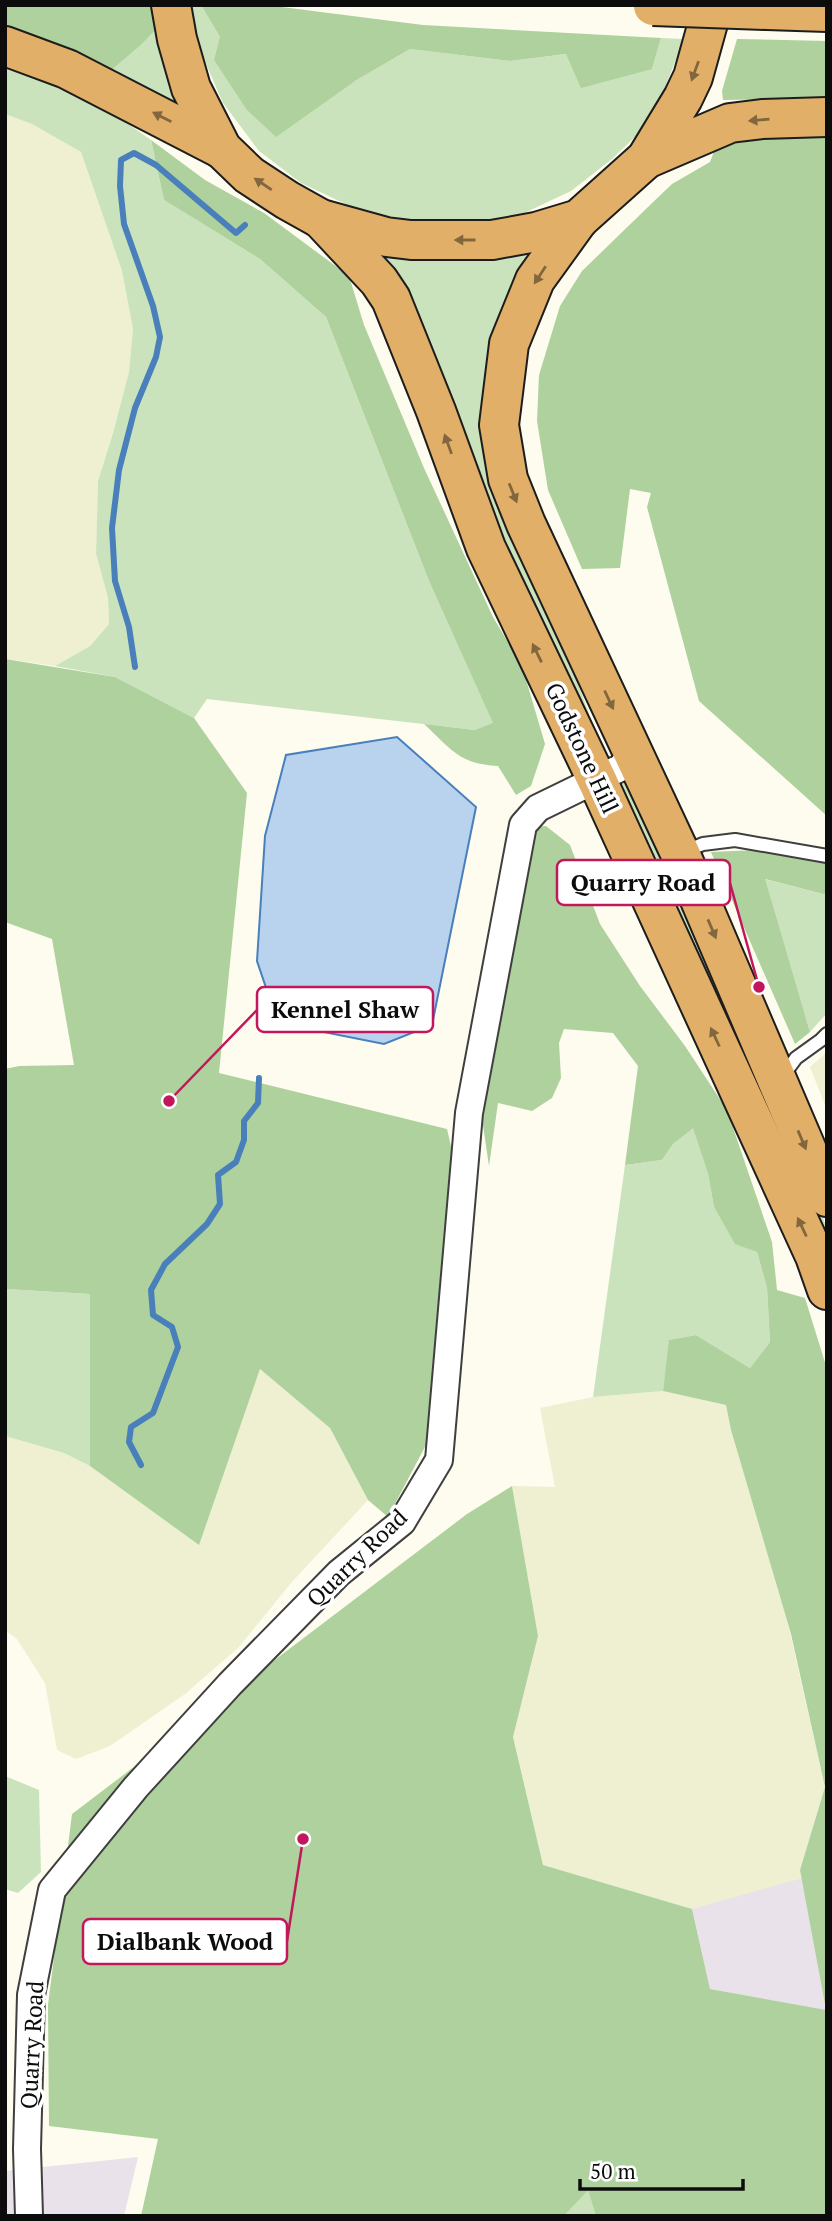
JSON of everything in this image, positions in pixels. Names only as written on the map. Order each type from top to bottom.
[{"type":"highway","points":[[171,5],[177,39],[191,88],[222,149]]},
{"type":"highway","points":[[638,5],[827,12]]},
{"type":"highway","points":[[5,46],[67,69],[222,149],[249,175],[321,219],[386,237],[411,240],[492,240],[536,232],[579,219],[646,159],[693,77],[713,5]]},
{"type":"highway","points":[[646,159],[730,123],[827,117]]},
{"type":"highway","name":"Godstone Hill","points":[[321,219],[379,281],[391,299],[436,411],[486,548],[597,780],[815,1256],[827,1290]]},
{"type":"highway","name":"Godstone Hill","points":[[579,219],[535,280],[509,344],[499,425],[508,479],[526,524],[680,853],[827,1197]]},
{"type":"street","name":"Quarry Road","points":[[29,2216],[27,2149],[31,1995],[52,1890],[135,1787],[230,1684],[339,1573],[402,1522],[439,1460],[469,1113],[523,824],[538,808],[620,768],[634,752]]},
{"type":"lane","points":[[680,853],[703,844],[735,840],[827,856]]},
{"type":"lane","points":[[778,1082],[796,1058],[827,1034]]},
{"type":"shaded area","points":[[802,1878],[826,2011],[710,1989],[692,1909]]},
{"type":"shaded area","points":[[138,2157],[124,2216],[5,2216],[5,2171]]},
{"type":"green space","points":[[5,5],[161,5],[163,22],[107,74],[5,31]]},
{"type":"green space","points":[[190,5],[201,5],[220,37],[355,81],[410,49],[510,61],[567,54],[652,69],[661,38],[684,39],[660,100],[639,133],[612,159],[571,191],[520,215],[478,226],[420,224],[369,215],[301,183],[259,151],[223,103],[197,43]]},
{"type":"green space","points":[[201,5],[266,5],[423,25],[661,38],[652,69],[581,88],[566,54],[510,61],[410,49],[355,81],[276,137],[247,110],[214,60],[220,37]]},
{"type":"green space","points":[[163,22],[200,124],[107,74]]},
{"type":"green space","points":[[737,39],[827,41],[827,98],[723,100],[722,91]]},
{"type":"green space","points":[[5,64],[95,101],[151,140],[164,200],[260,259],[326,317],[429,581],[494,724],[475,730],[207,699],[194,718],[115,677],[55,666],[90,646],[109,624],[108,598],[96,554],[98,481],[129,372],[133,329],[122,271],[81,152],[32,124],[5,114]]},
{"type":"green space","points":[[5,114],[32,124],[81,152],[122,271],[133,329],[129,372],[98,481],[96,554],[108,598],[109,624],[90,646],[55,666],[5,659]]},
{"type":"green space","points":[[827,136],[827,816],[699,701],[647,507],[651,493],[630,489],[620,568],[582,569],[548,490],[537,421],[539,375],[560,306],[582,271],[672,184],[710,162],[717,144],[725,140]]},
{"type":"green space","points":[[151,140],[205,180],[264,213],[349,276],[364,325],[424,468],[493,617],[522,666],[545,744],[531,786],[516,795],[498,766],[474,762],[457,754],[424,724],[475,730],[493,723],[429,581],[326,317],[260,259],[164,200]]},
{"type":"green space","points":[[358,239],[542,241],[490,375],[560,634],[597,736],[559,653]]},
{"type":"green space","points":[[5,659],[115,677],[194,718],[247,793],[219,1073],[447,1129],[456,1168],[427,1443],[388,1517],[368,1500],[330,1428],[260,1369],[199,1545],[90,1466],[90,1294],[5,1289],[5,1069],[19,1066],[74,1065],[52,939],[5,922]]},
{"type":"green space","points":[[629,778],[766,1079],[827,1228],[827,1263],[616,783]]},
{"type":"green space","points":[[546,826],[570,845],[600,924],[727,1110],[772,1242],[777,1290],[805,1298],[827,1369],[827,2216],[596,2216],[588,2190],[564,2216],[141,2216],[158,2139],[49,2126],[48,2005],[72,1814],[467,1514],[512,1486],[538,1636],[513,1737],[543,1865],[692,1909],[710,1989],[826,2010],[800,1870],[825,1787],[791,1634],[726,1405],[663,1391],[669,1340],[696,1335],[750,1368],[770,1342],[767,1288],[757,1252],[735,1244],[714,1207],[708,1174],[693,1128],[673,1144],[662,1160],[625,1165],[638,1066],[613,1033],[564,1029],[559,1043],[561,1078],[552,1098],[532,1111],[498,1103],[489,1166],[481,1112],[529,827]]},
{"type":"green space","points":[[757,850],[827,862],[827,895],[765,879],[810,1032],[795,1044],[711,852]]},
{"type":"green space","points":[[764,879],[827,895],[827,1013],[810,1032]]},
{"type":"green space","points":[[827,1052],[827,1110],[810,1067]]},
{"type":"green space","points":[[693,1127],[708,1174],[714,1207],[735,1243],[757,1252],[767,1288],[770,1342],[750,1368],[696,1335],[670,1340],[663,1391],[593,1397],[625,1165],[662,1160],[673,1144]]},
{"type":"green space","points":[[5,1289],[90,1294],[90,1466],[64,1453],[5,1436]]},
{"type":"green space","points":[[260,1369],[330,1428],[368,1500],[291,1583],[238,1648],[185,1694],[110,1746],[76,1759],[57,1750],[45,1683],[17,1639],[5,1630],[5,1436],[64,1453],[90,1466],[198,1544]]},
{"type":"green space","points":[[663,1391],[726,1405],[788,1624],[825,1787],[800,1870],[802,1878],[692,1909],[543,1865],[513,1737],[538,1636],[512,1486],[555,1487],[540,1408],[593,1397]]},
{"type":"green space","points":[[5,1776],[39,1790],[41,1872],[18,1893],[5,1889]]},
{"type":"green space","points":[[588,2189],[596,2216],[564,2216]]},
{"type":"water","points":[[397,737],[476,807],[432,1025],[384,1044],[278,1023],[257,961],[265,836],[286,755]]},
{"type":"waterway","points":[[135,667],[129,627],[115,581],[112,528],[119,470],[135,408],[156,357],[160,337],[153,306],[124,224],[120,186],[121,160],[134,153],[156,165],[236,233],[245,225]]},
{"type":"waterway","points":[[141,1465],[129,1442],[131,1427],[153,1413],[178,1347],[172,1327],[153,1315],[151,1290],[165,1264],[207,1224],[220,1204],[218,1175],[236,1162],[244,1140],[244,1121],[258,1103],[259,1078]]},
{"type":"place","name":"Quarry Road","points":[[759,987]]},
{"type":"place","name":"Kennel Shaw","points":[[169,1101]]},
{"type":"place","name":"Dialbank Wood","points":[[303,1839]]}]
